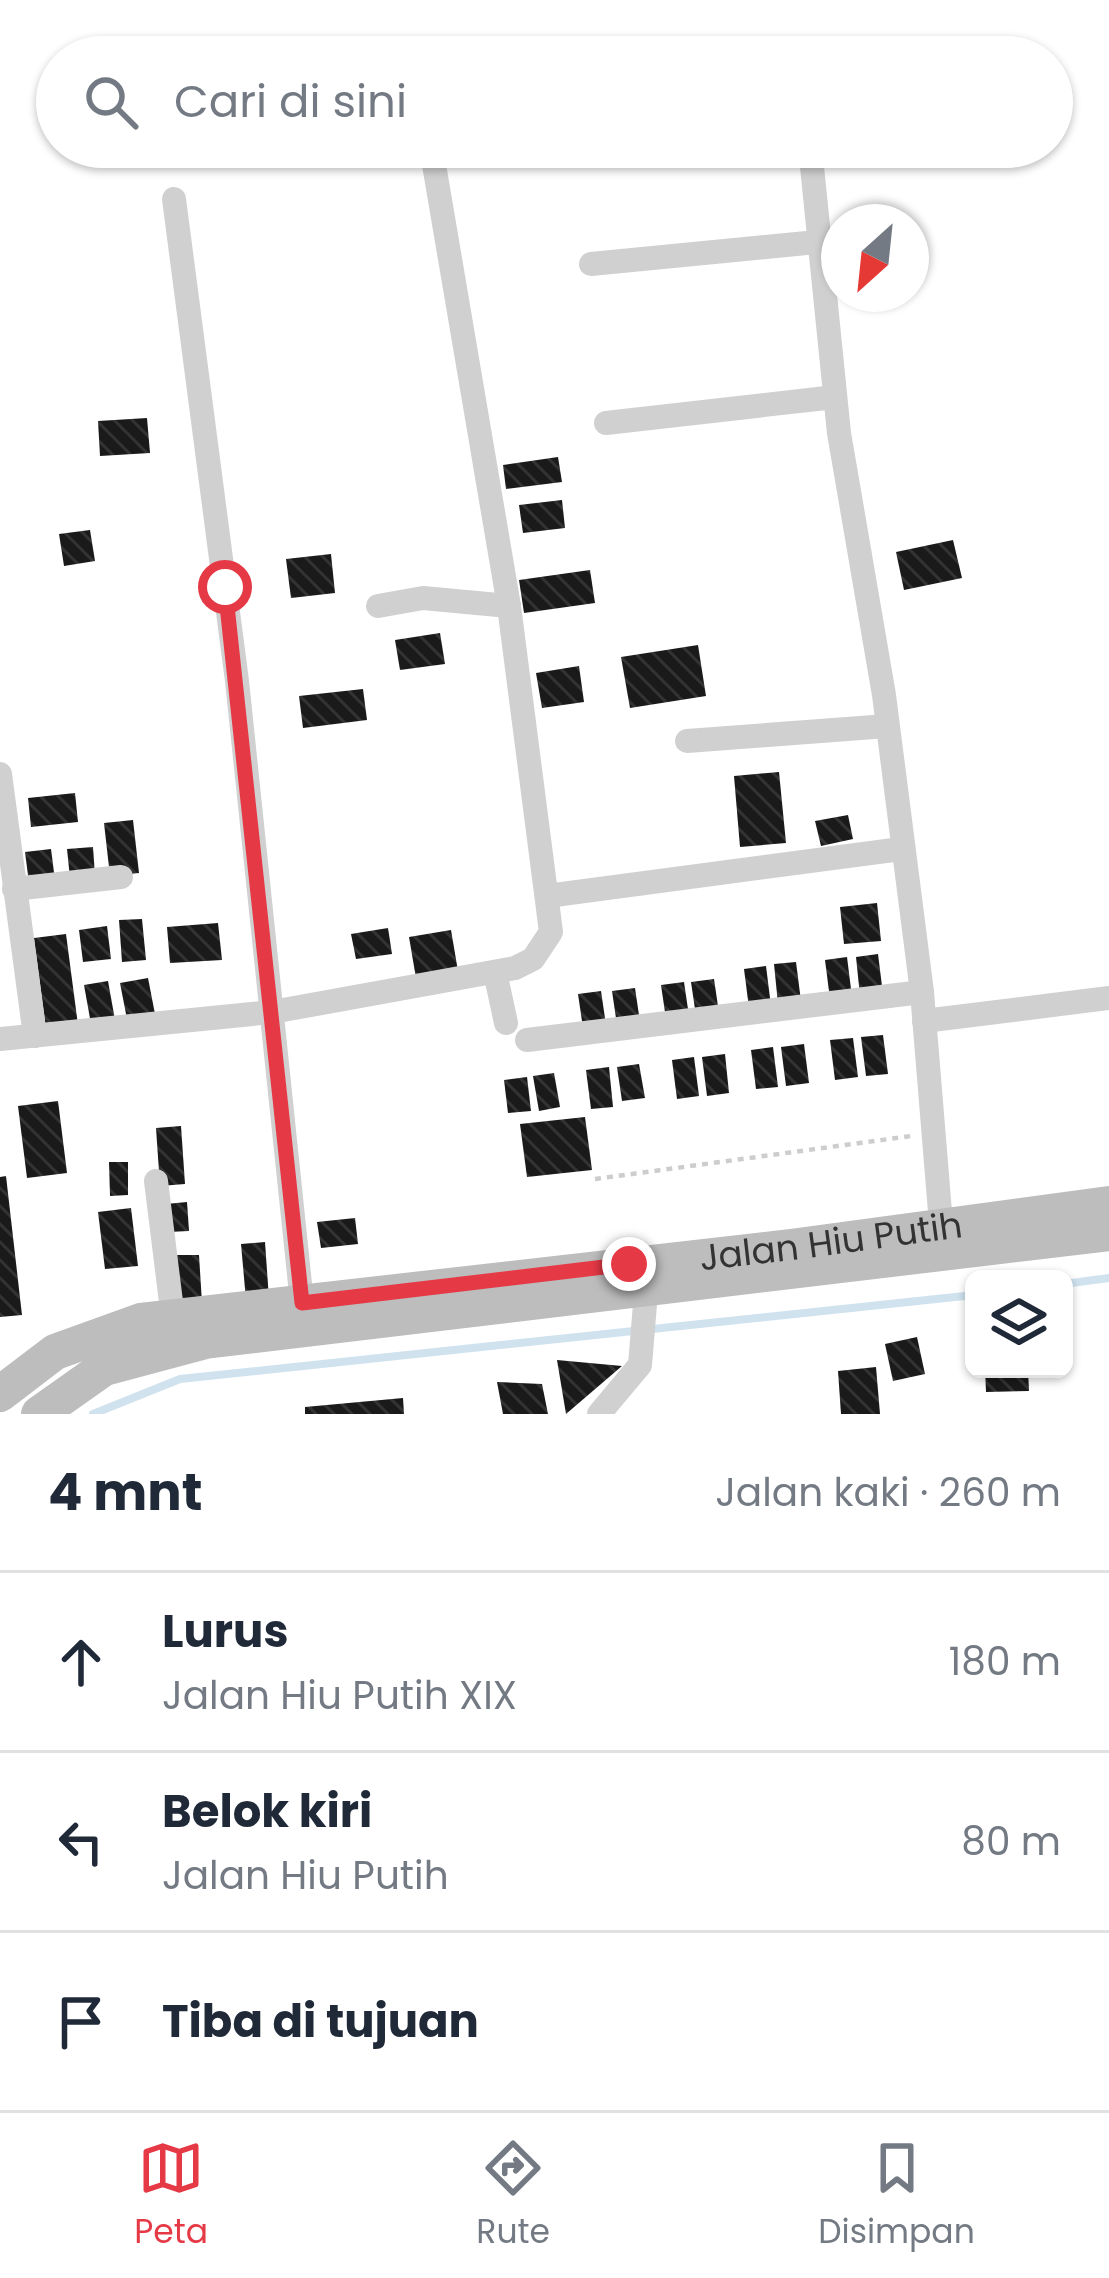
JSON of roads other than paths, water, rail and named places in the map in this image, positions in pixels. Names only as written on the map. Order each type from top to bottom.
[{"type":"street","points":[[0,1039],[272,1012],[494,972],[532,959],[551,932],[509,606],[435,168]]},
{"type":"street","points":[[812,168],[835,397],[887,726],[922,992],[941,1224]]},
{"type":"street","points":[[174,199],[223,566],[302,1303]]},
{"type":"street","points":[[591,264],[817,242]]},
{"type":"street","points":[[606,423],[835,397]]},
{"type":"street","points":[[378,606],[423,598],[509,606]]},
{"type":"street","points":[[687,742],[887,726]]},
{"type":"street","points":[[0,774],[35,1036]]},
{"type":"street","points":[[547,896],[901,849]]},
{"type":"street","points":[[14,889],[121,877]]},
{"type":"street","points":[[494,972],[506,1023]]},
{"type":"street","points":[[527,1040],[922,992]]},
{"type":"street","points":[[924,1021],[1109,998]]},
{"type":"street","points":[[156,1181],[173,1318]]},
{"type":"street","name":"Jalan Hiu Putih","points":[[0,1394],[35,1364],[77,1342],[141,1321],[302,1303],[463,1299],[941,1224],[1109,1204]]},
{"type":"street","points":[[39,1414],[104,1368],[158,1351],[463,1299],[646,1292],[1109,1233]]},
{"type":"street","points":[[599,1414],[640,1365],[646,1292]]},
{"type":"waterway","points":[[1073,1283],[1109,1278]]},
{"type":"waterway","points":[[93,1414],[180,1379],[965,1296]]}]
